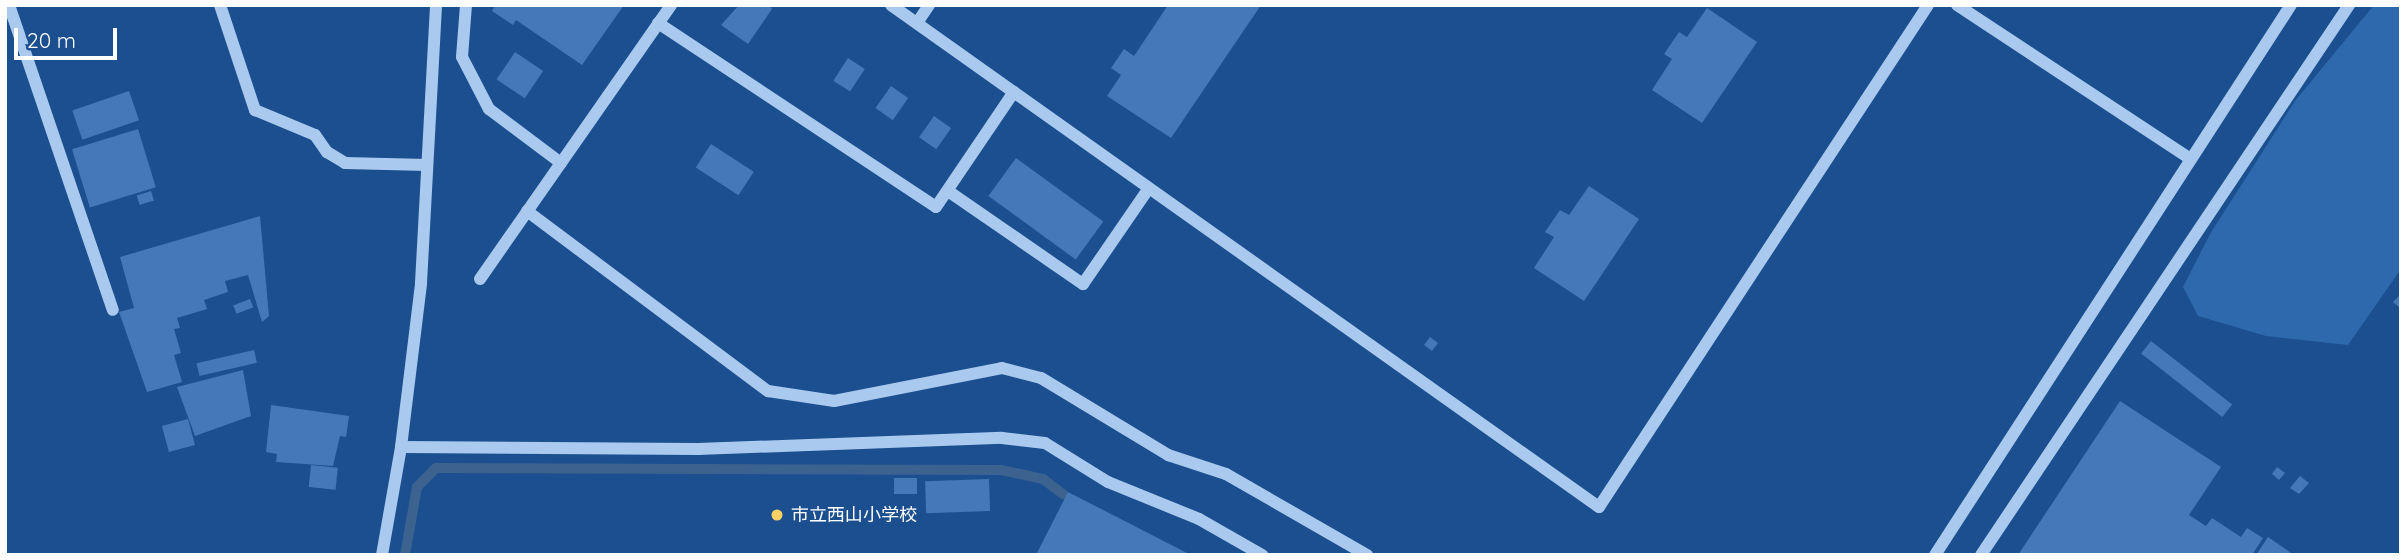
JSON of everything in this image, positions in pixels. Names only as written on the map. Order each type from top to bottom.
[{"type":"street","points":[[9,5],[113,310]]},
{"type":"street","points":[[220,5],[255,110],[315,135],[327,152],[345,163],[427,165]]},
{"type":"street","points":[[382,555],[401,447],[421,283],[436,5]]},
{"type":"street","points":[[466,5],[462,57],[489,108],[561,163]]},
{"type":"street","points":[[480,279],[671,5]]},
{"type":"street","points":[[891,5],[1599,507],[1928,5]]},
{"type":"street","points":[[917,23],[929,5]]},
{"type":"street","points":[[1957,5],[2189,159]]},
{"type":"street","points":[[1935,555],[2291,5]]},
{"type":"street","points":[[1981,555],[2349,5]]},
{"type":"street","points":[[658,23],[936,207],[1014,92]]},
{"type":"street","points":[[948,191],[1083,284],[1149,188]]},
{"type":"street","points":[[527,211],[768,391],[834,401],[1002,368],[1041,378],[1168,455],[1226,474],[1367,555]]},
{"type":"street","points":[[401,447],[698,449],[1002,438],[1045,443],[1108,482],[1199,519],[1262,555]]},
{"type":"shaded area","points":[[2374,5],[2401,5],[2401,269],[2348,345],[2266,336],[2198,316],[2183,287],[2210,234],[2295,101]]},
{"type":"building","points":[[495,5],[624,5],[582,65],[516,20],[513,25],[492,11]]},
{"type":"building","points":[[739,5],[769,5],[772,9],[748,44],[721,25]]},
{"type":"building","points":[[1168,5],[1261,5],[1171,138],[1107,96],[1121,75],[1111,68],[1124,49],[1134,56]]},
{"type":"building","points":[[1707,8],[1757,42],[1702,123],[1652,90],[1672,59],[1664,54],[1679,32],[1687,37]]},
{"type":"building","points":[[515,52],[543,71],[525,98],[497,79]]},
{"type":"building","points":[[848,58],[865,69],[850,92],[833,81]]},
{"type":"building","points":[[891,86],[908,98],[893,120],[876,108]]},
{"type":"building","points":[[129,91],[139,120],[82,140],[72,111]]},
{"type":"building","points":[[934,116],[951,128],[936,149],[919,137]]},
{"type":"building","points":[[138,129],[156,187],[90,208],[72,149]]},
{"type":"building","points":[[711,144],[754,172],[739,195],[696,167]]},
{"type":"building","points":[[1016,158],[1103,221],[1076,260],[988,196]]},
{"type":"building","points":[[1589,186],[1639,219],[1584,301],[1534,268],[1554,237],[1545,232],[1560,210],[1569,215]]},
{"type":"building","points":[[151,191],[154,201],[140,205],[137,195]]},
{"type":"building","points":[[260,216],[269,316],[262,322],[248,275],[225,281],[228,292],[204,300],[207,309],[177,318],[180,328],[174,329],[181,353],[174,355],[182,382],[147,392],[119,312],[134,308],[120,257]]},
{"type":"building","points":[[2401,294],[2401,309],[2393,302]]},
{"type":"building","points":[[250,299],[253,307],[236,314],[233,305]]},
{"type":"building","points":[[1430,337],[1438,343],[1432,351],[1424,345]]},
{"type":"building","points":[[2151,341],[2232,404],[2222,417],[2141,354]]},
{"type":"building","points":[[254,350],[257,363],[199,376],[197,363]]},
{"type":"building","points":[[243,370],[251,416],[195,436],[177,387]]},
{"type":"building","points":[[2120,401],[2221,467],[2189,515],[2206,526],[2212,518],[2241,537],[2247,528],[2263,538],[2252,555],[2018,555]]},
{"type":"building","points":[[271,405],[349,416],[346,437],[340,436],[333,466],[276,462],[277,454],[266,452]]},
{"type":"building","points":[[188,419],[195,445],[169,452],[162,426]]},
{"type":"building","points":[[311,465],[338,468],[336,490],[309,487]]},
{"type":"building","points":[[2277,467],[2285,473],[2279,480],[2272,474]]},
{"type":"building","points":[[2300,476],[2309,483],[2299,494],[2290,488]]},
{"type":"building","points":[[894,478],[917,478],[917,494],[894,494]]},
{"type":"building","points":[[989,479],[990,511],[926,513],[925,481]]},
{"type":"building","points":[[1068,492],[1191,555],[1036,555]]},
{"type":"building","points":[[2268,537],[2294,555],[2256,555]]},
{"type":"waterway","points":[[405,555],[417,487],[436,468],[1001,470],[1043,479],[1063,494]]},
{"type":"place","name":"市立西山小学校","points":[[777,515]]}]
